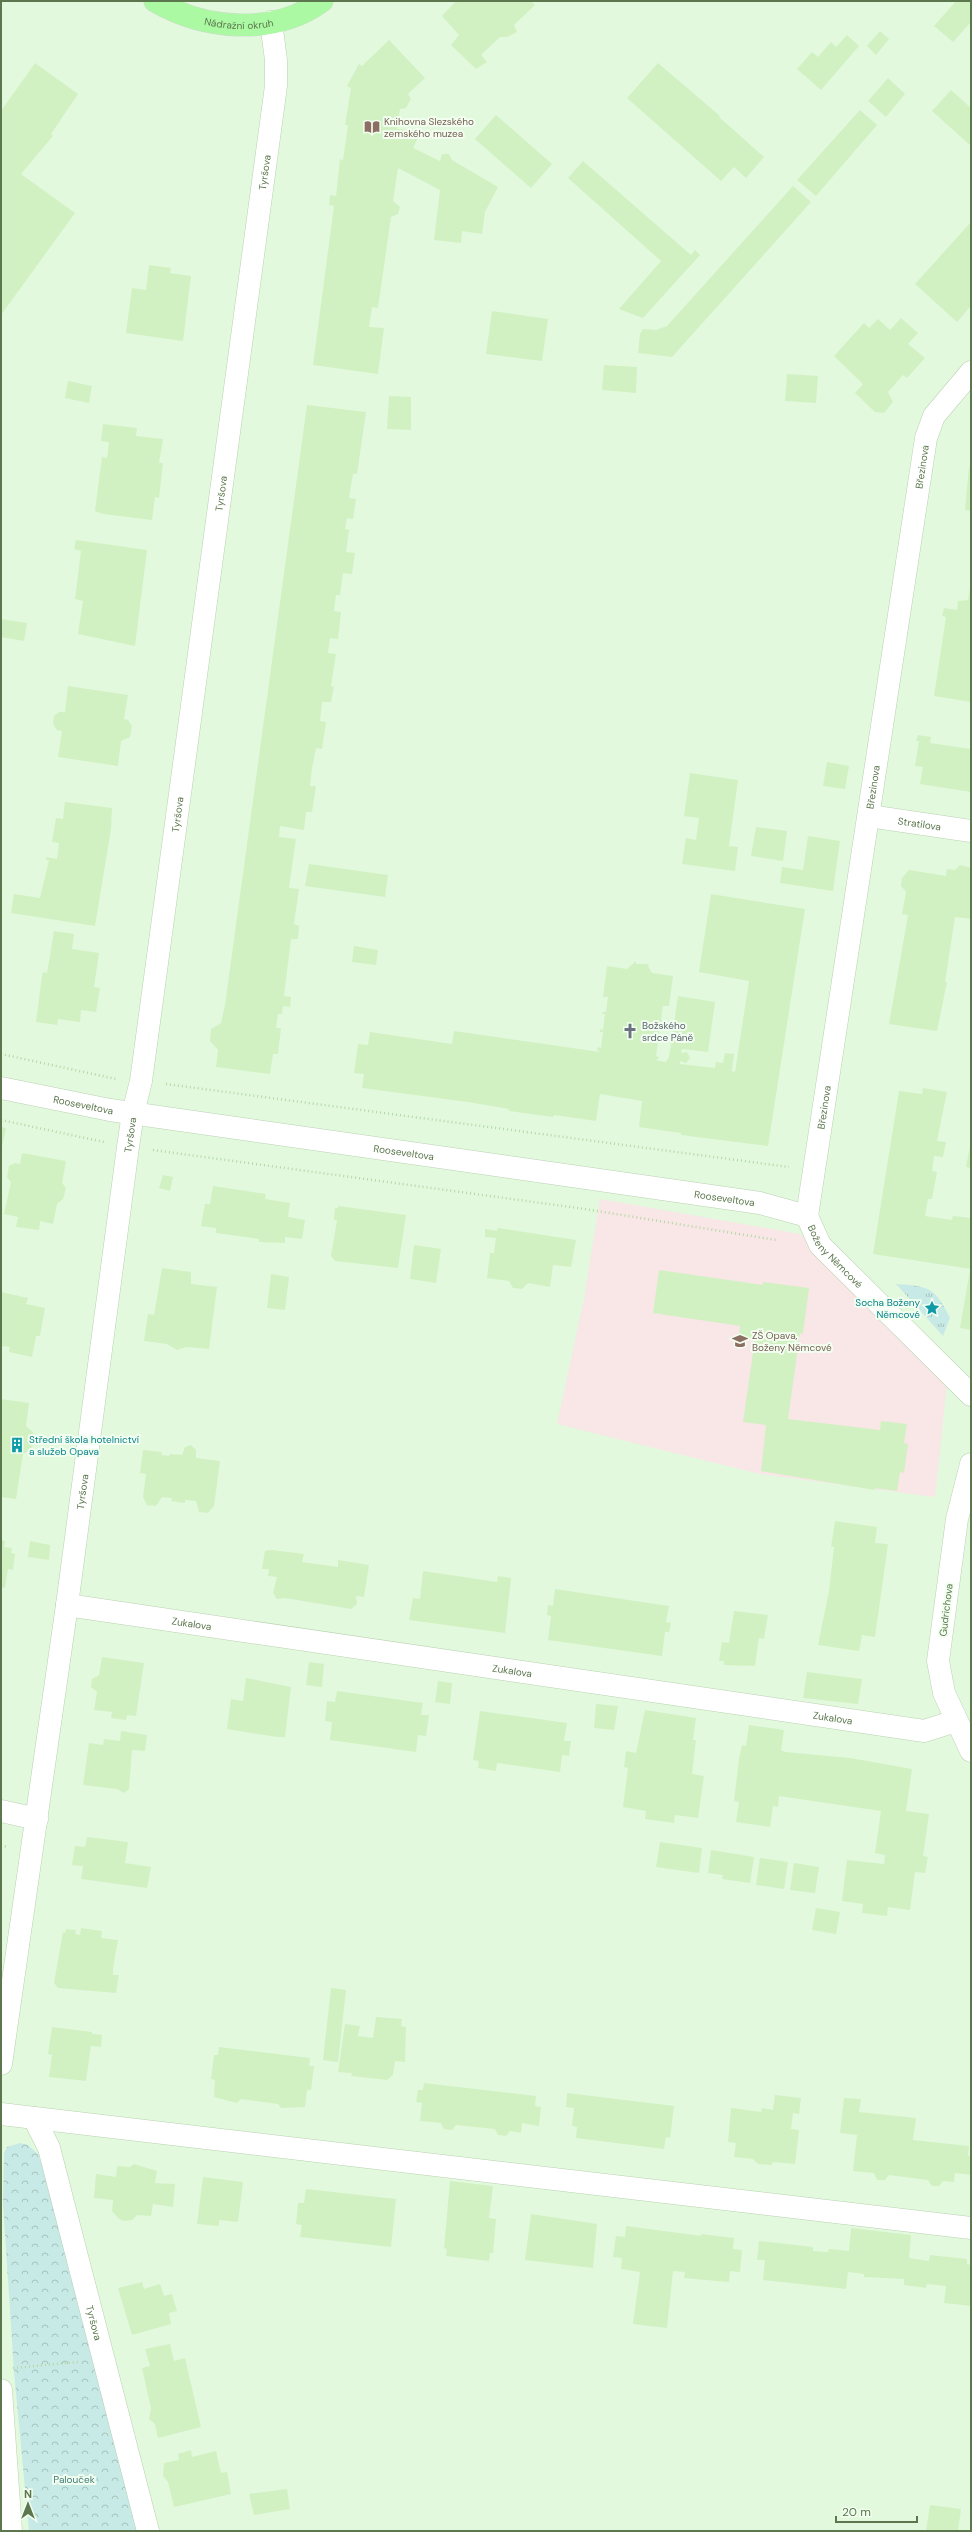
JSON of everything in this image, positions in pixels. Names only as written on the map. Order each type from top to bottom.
[{"type":"main road","name":"Nádražní okruh","points":[[155,1],[196,19],[223,24],[250,25],[271,22],[312,8],[322,1]]},
{"type":"street","name":"Tyršova","points":[[1,2064],[67,1605],[128,1146],[133,1113],[141,1081],[276,86],[276,60],[271,22]]},
{"type":"street","name":"Březinova","points":[[807,1216],[926,438],[934,416],[971,372]]},
{"type":"street","name":"Stratilova","points":[[869,816],[971,831]]},
{"type":"street","name":"Rooseveltova","points":[[1,1088],[133,1113],[760,1203],[807,1216]]},
{"type":"street","name":"Boženy Němcové","points":[[807,1216],[820,1245],[971,1395]]},
{"type":"street","name":"Gudrichova","points":[[971,1464],[957,1519],[938,1661],[944,1692],[971,1751]]},
{"type":"street","name":"Zukalova","points":[[67,1605],[924,1731],[956,1721]]},
{"type":"street","points":[[1,1811],[37,1819]]},
{"type":"street","points":[[1,2114],[971,2228]]},
{"type":"street","name":"Tyršova","points":[[34,2118],[49,2148],[148,2531]]},
{"type":"street","points":[[1,2390],[11,2531]]},
{"type":"path","points":[[1,1054],[120,1080]]},
{"type":"path","points":[[158,1083],[285,1098],[814,1170]]},
{"type":"path","points":[[1,1120],[128,1146],[585,1209],[776,1240]]},
{"type":"path","points":[[9,2368],[104,2360]]},
{"type":"shaded area","points":[[1,1],[971,1],[971,2531],[1,2531]]},
{"type":"shaded area","name":"ZŠ Opava, Boženy Němcové","points":[[600,1199],[800,1234],[947,1384],[935,1497],[760,1474],[557,1424],[584,1299]]},
{"type":"green space","points":[[896,1284],[917,1286],[930,1290],[940,1300],[950,1318],[943,1336]]},
{"type":"green space","name":"Palouček","points":[[20,2143],[28,2145],[38,2154],[58,2212],[140,2531],[29,2531],[14,2372],[3,2204],[4,2153],[7,2147]]},
{"type":"building","points":[[456,1],[531,1],[535,5],[514,25],[517,32],[507,37],[500,37],[481,55],[487,62],[476,69],[451,45],[459,35],[442,16]]},
{"type":"building","points":[[956,1],[971,1],[971,22],[953,42],[934,26]]},
{"type":"building","points":[[880,31],[889,39],[876,55],[867,46]]},
{"type":"building","points":[[847,35],[859,46],[821,90],[797,69],[812,52],[818,57],[831,42],[836,47]]},
{"type":"building","points":[[389,40],[425,78],[408,94],[411,99],[406,108],[400,109],[397,129],[415,130],[418,137],[413,148],[440,161],[442,154],[449,154],[452,160],[498,187],[485,212],[482,234],[462,231],[461,243],[434,240],[440,190],[398,168],[393,201],[400,207],[398,214],[391,217],[378,308],[372,307],[369,327],[384,328],[378,374],[313,365],[334,206],[329,205],[330,195],[336,196],[340,159],[343,160],[348,125],[345,125],[351,88],[347,86],[359,64],[362,66]]},
{"type":"building","points":[[35,63],[78,94],[51,134],[53,136],[21,174],[75,213],[1,315],[1,111]]},
{"type":"building","points":[[658,63],[720,116],[719,117],[764,157],[746,178],[734,167],[721,181],[627,98]]},
{"type":"building","points":[[888,78],[905,94],[886,117],[868,101]]},
{"type":"building","points":[[951,90],[971,108],[971,146],[932,111]]},
{"type":"building","points":[[860,110],[877,125],[816,196],[797,180]]},
{"type":"building","points":[[496,115],[552,164],[531,188],[475,139]]},
{"type":"building","points":[[583,161],[691,255],[695,250],[700,255],[643,318],[619,309],[661,261],[568,178]]},
{"type":"building","points":[[793,186],[811,202],[672,357],[638,353],[640,334],[643,329],[656,330],[667,326]]},
{"type":"building","points":[[971,222],[971,306],[957,322],[915,284]]},
{"type":"building","points":[[149,265],[171,268],[170,273],[191,276],[183,341],[126,333],[132,288],[146,290]]},
{"type":"building","points":[[492,311],[548,319],[542,361],[486,354]]},
{"type":"building","points":[[901,318],[918,333],[908,344],[925,358],[907,378],[903,375],[888,392],[893,402],[884,413],[875,412],[855,393],[863,384],[834,356],[864,323],[869,328],[878,319],[890,330]]},
{"type":"building","points":[[604,365],[637,367],[636,393],[602,390]]},
{"type":"building","points":[[787,374],[818,376],[816,403],[785,401]]},
{"type":"building","points":[[68,381],[92,386],[89,403],[65,398]]},
{"type":"building","points":[[389,396],[411,397],[411,430],[387,429]]},
{"type":"building","points":[[307,405],[366,412],[357,474],[353,474],[349,498],[356,499],[353,519],[347,518],[345,529],[349,530],[346,552],[355,553],[352,574],[343,573],[340,595],[336,595],[334,611],[341,612],[338,639],[330,638],[328,653],[336,654],[331,686],[334,687],[331,702],[322,702],[320,721],[326,722],[322,749],[316,748],[312,768],[310,786],[316,786],[312,812],[306,812],[304,830],[280,826],[279,837],[296,839],[289,888],[299,889],[294,924],[299,926],[298,939],[291,939],[284,996],[291,997],[290,1007],[283,1006],[282,1014],[278,1014],[276,1028],[281,1028],[278,1054],[273,1054],[270,1074],[216,1067],[218,1050],[210,1041],[211,1029],[221,1023],[225,1005]]},
{"type":"building","points":[[103,424],[137,428],[136,436],[163,439],[159,463],[163,463],[159,498],[155,497],[152,520],[103,514],[95,511],[102,457],[107,458],[109,442],[101,441]]},
{"type":"building","points":[[969,467],[971,467],[971,511],[965,510]]},
{"type":"building","points":[[76,540],[147,550],[135,646],[78,634],[83,601],[75,599],[81,551],[74,549]]},
{"type":"building","points":[[970,587],[971,702],[934,696],[946,617],[942,616],[944,608],[957,610],[958,601],[968,600]]},
{"type":"building","points":[[1,619],[27,623],[24,641],[1,637]]},
{"type":"building","points":[[68,686],[128,695],[124,719],[128,720],[132,726],[130,737],[121,741],[118,766],[58,757],[62,731],[57,730],[53,724],[54,716],[59,712],[65,712]]},
{"type":"building","points":[[918,735],[931,737],[930,743],[971,749],[971,792],[920,784],[923,767],[915,766],[919,741],[916,741]]},
{"type":"building","points":[[827,762],[849,766],[845,789],[823,786]]},
{"type":"building","points":[[690,773],[738,780],[729,846],[738,847],[735,871],[682,864],[686,838],[696,840],[699,818],[684,816]]},
{"type":"building","points":[[65,802],[112,808],[111,829],[95,926],[11,913],[14,894],[40,898],[49,860],[46,860],[46,857],[57,859],[59,843],[52,842],[56,818],[63,819]]},
{"type":"building","points":[[756,827],[787,831],[783,861],[751,856]]},
{"type":"building","points":[[808,836],[840,841],[833,891],[780,883],[782,867],[803,870]]},
{"type":"building","points":[[309,864],[388,875],[385,897],[305,886]]},
{"type":"building","points":[[960,865],[971,868],[971,919],[955,917],[945,982],[947,982],[937,1031],[889,1024],[908,915],[902,914],[906,892],[901,886],[902,878],[909,870],[946,876],[947,869],[955,870]]},
{"type":"building","points":[[711,894],[805,909],[768,1146],[681,1135],[681,1133],[639,1127],[642,1101],[600,1094],[596,1121],[554,1115],[553,1117],[509,1111],[509,1109],[468,1102],[362,1088],[364,1074],[354,1073],[358,1044],[368,1045],[370,1032],[452,1044],[454,1031],[600,1052],[597,1050],[598,1047],[601,1048],[603,1032],[600,1032],[600,1029],[603,1030],[605,1014],[602,1014],[603,1012],[606,1012],[608,997],[603,997],[607,966],[627,969],[636,961],[636,964],[649,964],[648,966],[652,973],[673,976],[669,1006],[663,1006],[661,1020],[664,1023],[661,1023],[658,1038],[661,1039],[661,1041],[658,1041],[656,1056],[659,1057],[655,1060],[666,1062],[669,1057],[678,996],[715,1002],[708,1052],[682,1049],[681,1053],[687,1052],[690,1058],[686,1063],[680,1061],[680,1064],[715,1068],[716,1062],[723,1063],[725,1053],[734,1054],[732,1071],[735,1072],[749,981],[699,972]]},
{"type":"building","points":[[54,931],[74,934],[72,949],[99,953],[94,987],[100,988],[96,1012],[81,1010],[80,1022],[58,1019],[57,1025],[36,1022],[42,976],[43,972],[47,973]]},
{"type":"building","points":[[354,946],[378,950],[376,965],[352,962]]},
{"type":"building","points":[[923,1088],[947,1092],[937,1141],[946,1142],[943,1157],[934,1156],[932,1171],[937,1172],[932,1199],[928,1199],[925,1216],[952,1220],[953,1216],[971,1218],[971,1269],[873,1254],[899,1091],[922,1094]]},
{"type":"building","points":[[1,1127],[6,1128],[2,1147],[1,1147]]},
{"type":"building","points":[[971,1146],[971,1168],[966,1167]]},
{"type":"building","points":[[22,1153],[66,1161],[62,1183],[66,1188],[63,1199],[57,1204],[53,1224],[40,1221],[39,1230],[16,1227],[18,1217],[4,1214],[11,1182],[7,1177],[9,1166],[15,1163],[20,1164]]},
{"type":"building","points":[[163,1175],[173,1177],[170,1191],[159,1188]]},
{"type":"building","points":[[213,1186],[266,1194],[265,1199],[290,1203],[288,1217],[305,1220],[302,1239],[285,1237],[285,1243],[259,1242],[259,1239],[216,1233],[216,1228],[201,1226],[205,1204],[210,1204]]},
{"type":"building","points":[[338,1206],[406,1215],[398,1268],[335,1261],[331,1256],[337,1220],[334,1220],[335,1208],[338,1208]]},
{"type":"building","points":[[498,1228],[576,1240],[571,1267],[553,1265],[550,1287],[528,1283],[522,1289],[513,1288],[509,1281],[487,1278],[490,1253],[494,1253],[496,1238],[485,1237],[485,1229],[497,1231]]},
{"type":"building","points":[[414,1245],[441,1249],[436,1283],[410,1279]]},
{"type":"building","points":[[162,1268],[191,1272],[191,1284],[217,1287],[209,1349],[186,1347],[177,1350],[167,1344],[144,1341],[148,1314],[154,1315]]},
{"type":"building","points":[[659,1270],[763,1285],[763,1282],[809,1288],[803,1334],[800,1333],[788,1419],[880,1430],[881,1421],[907,1424],[904,1443],[908,1444],[904,1473],[900,1472],[897,1491],[875,1488],[875,1490],[761,1471],[766,1425],[743,1422],[755,1339],[739,1336],[740,1326],[653,1313]]},
{"type":"building","points":[[971,1270],[971,1330],[960,1328]]},
{"type":"building","points":[[271,1274],[289,1277],[285,1310],[267,1308]]},
{"type":"building","points":[[1,1292],[28,1298],[26,1304],[45,1308],[40,1336],[36,1336],[32,1357],[9,1352],[10,1347],[1,1346]]},
{"type":"building","name":"Střední škola hotelnictví a služeb Opava","points":[[1,1399],[29,1403],[26,1426],[33,1432],[34,1441],[31,1450],[23,1454],[16,1499],[1,1497]]},
{"type":"building","points":[[191,1445],[196,1450],[196,1458],[220,1461],[214,1506],[208,1513],[199,1512],[196,1501],[185,1500],[185,1503],[171,1501],[172,1498],[162,1497],[156,1506],[147,1505],[143,1497],[146,1474],[140,1473],[143,1450],[162,1452],[161,1455],[182,1455],[185,1447]]},
{"type":"building","points":[[835,1521],[877,1527],[875,1543],[888,1544],[875,1637],[862,1635],[859,1651],[818,1645],[829,1591],[834,1547],[831,1547]]},
{"type":"building","points":[[1,1540],[5,1541],[4,1547],[12,1548],[11,1553],[15,1554],[13,1570],[8,1569],[5,1588],[1,1587]]},
{"type":"building","points":[[30,1541],[50,1545],[49,1560],[28,1557]]},
{"type":"building","points":[[272,1550],[304,1554],[302,1562],[338,1567],[338,1560],[369,1565],[364,1597],[356,1596],[357,1604],[351,1609],[285,1598],[277,1599],[273,1593],[277,1577],[268,1576],[269,1569],[262,1569],[265,1551]]},
{"type":"building","points":[[423,1571],[497,1582],[498,1576],[511,1578],[505,1633],[409,1620],[413,1598],[420,1599]]},
{"type":"building","points":[[555,1589],[669,1606],[666,1622],[671,1623],[669,1632],[665,1632],[662,1656],[548,1640],[551,1616],[547,1615],[548,1605],[553,1606]]},
{"type":"building","points":[[734,1611],[768,1615],[764,1639],[759,1638],[755,1666],[724,1665],[724,1661],[719,1661],[722,1642],[729,1643]]},
{"type":"building","points":[[102,1657],[144,1663],[136,1716],[127,1715],[126,1720],[111,1718],[112,1712],[94,1710],[97,1692],[91,1687],[92,1679],[99,1675]]},
{"type":"building","points":[[309,1662],[324,1664],[322,1687],[306,1685]]},
{"type":"building","points":[[807,1672],[862,1679],[858,1704],[803,1698]]},
{"type":"building","points":[[246,1678],[291,1687],[285,1737],[227,1729],[231,1699],[243,1701]]},
{"type":"building","points":[[438,1681],[452,1683],[450,1704],[435,1702]]},
{"type":"building","points":[[337,1691],[423,1703],[421,1715],[429,1715],[426,1736],[418,1735],[416,1752],[330,1740],[332,1722],[325,1721],[327,1701],[335,1702]]},
{"type":"building","points":[[596,1704],[618,1706],[614,1730],[594,1728]]},
{"type":"building","points":[[645,1710],[696,1718],[693,1740],[696,1740],[692,1774],[704,1776],[698,1818],[675,1815],[674,1823],[645,1819],[646,1811],[623,1807],[628,1768],[624,1767],[626,1751],[636,1753]]},
{"type":"building","points":[[480,1711],[567,1723],[564,1741],[571,1741],[569,1756],[562,1755],[560,1772],[497,1763],[496,1771],[478,1768],[479,1761],[473,1760]]},
{"type":"building","points":[[749,1725],[784,1730],[781,1750],[785,1752],[850,1758],[912,1769],[906,1811],[929,1814],[923,1856],[928,1857],[925,1873],[915,1872],[910,1910],[888,1907],[887,1916],[862,1913],[863,1904],[842,1901],[847,1860],[884,1864],[885,1855],[875,1853],[881,1811],[779,1796],[778,1807],[773,1806],[770,1827],[736,1822],[739,1802],[734,1801],[739,1759],[742,1745],[746,1746]]},
{"type":"building","points":[[121,1731],[147,1735],[145,1751],[132,1750],[129,1789],[124,1793],[117,1789],[83,1785],[89,1743],[103,1745],[104,1739],[120,1741]]},
{"type":"building","points":[[87,1837],[128,1842],[125,1863],[151,1867],[147,1888],[81,1879],[83,1866],[72,1865],[75,1846],[85,1847]]},
{"type":"building","points":[[660,1842],[702,1848],[699,1873],[656,1867]]},
{"type":"building","points":[[711,1850],[754,1857],[750,1883],[722,1879],[723,1875],[708,1873]]},
{"type":"building","points":[[760,1858],[788,1862],[784,1889],[756,1885]]},
{"type":"building","points":[[794,1863],[819,1867],[815,1893],[790,1890]]},
{"type":"building","points":[[816,1908],[840,1912],[836,1934],[812,1930]]},
{"type":"building","points":[[81,1928],[102,1931],[101,1938],[118,1940],[113,1968],[113,1975],[119,1975],[116,1993],[58,1988],[54,1983],[63,1932],[65,1933],[66,1929],[76,1930],[75,1934],[80,1935]]},
{"type":"building","points":[[331,1988],[346,1990],[338,2062],[323,2060]]},
{"type":"building","points":[[376,2017],[402,2019],[401,2026],[406,2027],[405,2062],[395,2061],[393,2075],[387,2080],[351,2076],[352,2073],[338,2072],[345,2024],[360,2026],[358,2036],[373,2038]]},
{"type":"building","points":[[52,2027],[92,2032],[92,2034],[102,2035],[101,2047],[91,2046],[86,2081],[49,2077],[52,2055],[48,2054]]},
{"type":"building","points":[[219,2047],[310,2058],[309,2066],[314,2066],[311,2090],[307,2090],[305,2107],[281,2108],[278,2104],[241,2099],[237,2103],[214,2097],[215,2080],[211,2079],[214,2055],[218,2055]]},
{"type":"building","points":[[424,2083],[536,2096],[535,2106],[541,2107],[539,2126],[522,2123],[521,2133],[510,2131],[506,2136],[498,2135],[495,2129],[456,2125],[452,2130],[444,2129],[441,2123],[420,2121],[422,2103],[416,2102],[418,2090],[423,2090]]},
{"type":"building","points":[[567,2093],[674,2106],[670,2138],[666,2137],[664,2149],[576,2138],[577,2127],[572,2126],[574,2108],[566,2107]]},
{"type":"building","points":[[775,2095],[801,2098],[799,2114],[793,2113],[791,2129],[799,2130],[795,2164],[773,2162],[771,2165],[758,2164],[753,2159],[734,2157],[736,2143],[728,2142],[731,2108],[761,2112],[762,2108],[773,2110]]},
{"type":"building","points":[[844,2098],[861,2099],[859,2112],[916,2118],[913,2140],[969,2146],[968,2156],[971,2156],[971,2175],[955,2173],[954,2182],[943,2181],[939,2186],[932,2186],[928,2180],[889,2175],[885,2180],[877,2180],[874,2173],[853,2171],[857,2135],[840,2133]]},
{"type":"building","points":[[134,2164],[157,2171],[155,2183],[175,2184],[173,2207],[153,2204],[151,2216],[137,2215],[132,2220],[124,2221],[119,2219],[112,2211],[113,2200],[94,2198],[96,2174],[116,2177],[117,2166],[130,2167]]},
{"type":"building","points":[[203,2177],[243,2182],[238,2222],[219,2220],[219,2226],[197,2224]]},
{"type":"building","points":[[450,2181],[493,2186],[489,2218],[496,2219],[493,2253],[490,2253],[489,2261],[446,2256],[447,2249],[444,2248]]},
{"type":"building","points":[[306,2189],[396,2199],[391,2247],[300,2237],[302,2225],[296,2224],[298,2203],[304,2203]]},
{"type":"building","points":[[531,2214],[597,2224],[593,2268],[525,2260]]},
{"type":"building","points":[[626,2226],[701,2236],[701,2234],[734,2238],[733,2249],[742,2250],[740,2272],[730,2271],[729,2282],[684,2278],[685,2272],[673,2271],[667,2328],[633,2324],[640,2272],[621,2269],[622,2258],[613,2257],[616,2236],[625,2237]]},
{"type":"building","points":[[851,2228],[911,2235],[909,2258],[929,2261],[930,2255],[967,2259],[967,2264],[971,2265],[971,2306],[944,2303],[946,2286],[927,2284],[926,2288],[904,2285],[904,2279],[864,2277],[864,2274],[848,2272],[846,2289],[763,2280],[765,2260],[757,2260],[759,2241],[813,2247],[813,2251],[828,2252],[829,2249],[849,2251]]},
{"type":"building","points":[[142,2282],[144,2289],[160,2284],[164,2296],[172,2294],[177,2311],[169,2313],[171,2324],[132,2335],[118,2288]]},
{"type":"building","points":[[170,2344],[174,2361],[185,2358],[201,2427],[158,2438],[155,2424],[149,2419],[151,2409],[142,2368],[150,2366],[145,2349]]},
{"type":"building","points":[[191,2450],[192,2457],[216,2451],[221,2473],[227,2472],[231,2494],[174,2507],[168,2482],[163,2476],[164,2463],[179,2460],[178,2454]]},
{"type":"building","points":[[287,2489],[290,2509],[254,2515],[249,2494]]},
{"type":"building","points":[[930,2505],[961,2509],[958,2531],[926,2531]]},
{"type":"place","name":"Knihovna Slezského zemského muzea","points":[[372,127]]},
{"type":"place","name":"Božského srdce Páně","points":[[630,1031]]},
{"type":"place","name":"Socha Boženy Němcové","points":[[932,1308]]},
{"type":"place","name":"ZŠ Opava, Boženy Němcové","points":[[740,1341]]},
{"type":"place","name":"Střední škola hotelnictví a služeb Opava","points":[[17,1445]]}]
